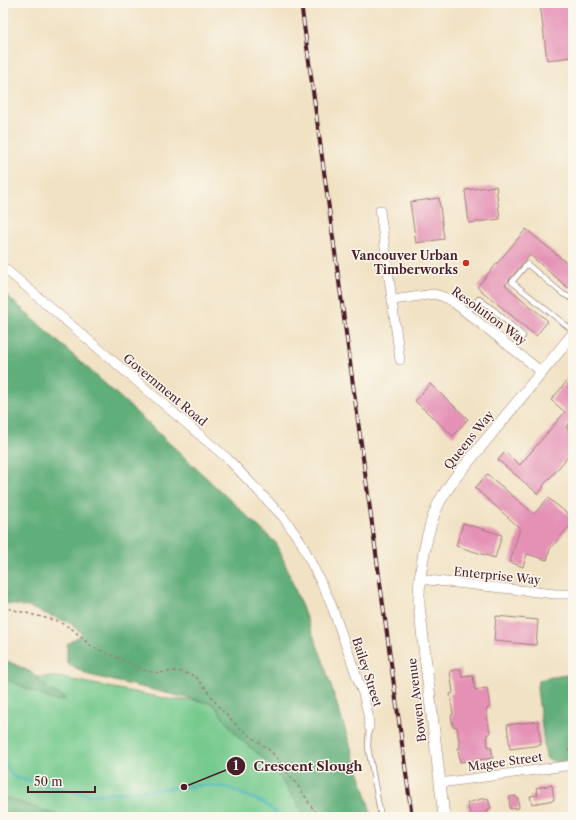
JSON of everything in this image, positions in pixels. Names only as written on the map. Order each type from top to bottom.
[{"type":"street","points":[[380,210],[400,360]]},
{"type":"street","name":"Government Road","points":[[3,267],[228,459],[283,517],[301,542]]},
{"type":"street","name":"Resolution Way","points":[[392,300],[434,294],[444,297],[467,313],[542,372]]},
{"type":"street","name":"Queens Way","points":[[419,579],[430,524],[440,499],[455,478],[573,334]]},
{"type":"street","name":"Bailey Street","points":[[301,542],[330,601],[363,694],[370,727]]},
{"type":"street","name":"Enterprise Way","points":[[419,579],[554,594],[573,594]]},
{"type":"street","name":"Bowen Avenue","points":[[419,579],[418,605],[444,817]]},
{"type":"street","name":"Magee Street","points":[[440,783],[572,768]]},
{"type":"lane","points":[[573,299],[563,294],[527,264],[512,282],[573,331]]},
{"type":"lane","points":[[467,313],[479,299],[494,310],[523,336],[512,348]]},
{"type":"lane","name":"Bailey Street","points":[[370,727],[368,747],[381,817]]},
{"type":"path","points":[[3,607],[57,621],[71,628],[91,646],[147,671],[159,673],[175,671],[194,676],[236,725],[268,749],[276,758],[301,790],[318,817]]},
{"type":"path","points":[[572,768],[569,751],[573,745]]},
{"type":"green space","points":[[3,292],[121,398],[277,544],[321,655],[372,817],[306,817],[271,765],[239,738],[213,704],[89,675],[67,663],[67,644],[82,634],[70,623],[28,607],[3,603]]},
{"type":"green space","points":[[3,659],[31,672],[50,690],[64,697],[64,700],[55,701],[3,678]]},
{"type":"green space","points":[[573,674],[573,760],[556,762],[547,759],[545,752],[537,688],[538,681],[546,678]]},
{"type":"green space","points":[[3,677],[58,677],[174,700],[215,700],[324,817],[3,817]]},
{"type":"green space","points":[[3,797],[64,817],[3,817]]},
{"type":"building","points":[[540,3],[573,3],[573,57],[547,60]]},
{"type":"building","points":[[496,186],[500,219],[469,223],[465,190]]},
{"type":"building","points":[[439,198],[444,239],[416,243],[410,202]]},
{"type":"building","points":[[526,229],[573,268],[573,282],[568,288],[530,255],[505,285],[548,321],[536,336],[477,287]]},
{"type":"building","points":[[568,380],[573,385],[573,419],[566,427],[573,433],[573,451],[538,494],[498,460],[505,452],[520,465],[565,412],[551,400]]},
{"type":"building","points":[[430,384],[468,419],[453,436],[415,401]]},
{"type":"building","points":[[487,474],[534,514],[548,498],[573,518],[573,522],[550,549],[547,560],[527,554],[523,567],[510,562],[520,528],[475,488]]},
{"type":"building","points":[[463,523],[502,535],[495,558],[456,546]]},
{"type":"building","points":[[496,616],[538,620],[536,645],[494,641]]},
{"type":"building","points":[[461,669],[462,677],[473,676],[475,690],[487,688],[490,708],[486,709],[490,734],[487,734],[488,747],[491,747],[493,758],[460,762],[458,748],[460,748],[457,728],[456,726],[453,727],[451,715],[453,715],[450,694],[453,693],[450,671]]},
{"type":"building","points":[[538,721],[541,745],[510,749],[507,725]]},
{"type":"building","points":[[552,785],[554,800],[532,804],[530,796],[538,795],[536,788]]},
{"type":"building","points":[[516,796],[516,798],[518,798],[519,808],[510,809],[509,797]]},
{"type":"building","points":[[485,798],[485,800],[488,799],[491,808],[485,812],[487,817],[471,817],[467,803]]},
{"type":"waterway","points":[[3,759],[13,777],[89,795],[206,785],[226,787],[264,803],[281,817]]},
{"type":"railway","points":[[301,3],[412,817]]},
{"type":"place","name":"Vancouver Urban Timberworks","points":[[466,263]]},
{"type":"place","name":"Crescent Slough","points":[[184,787]]}]
